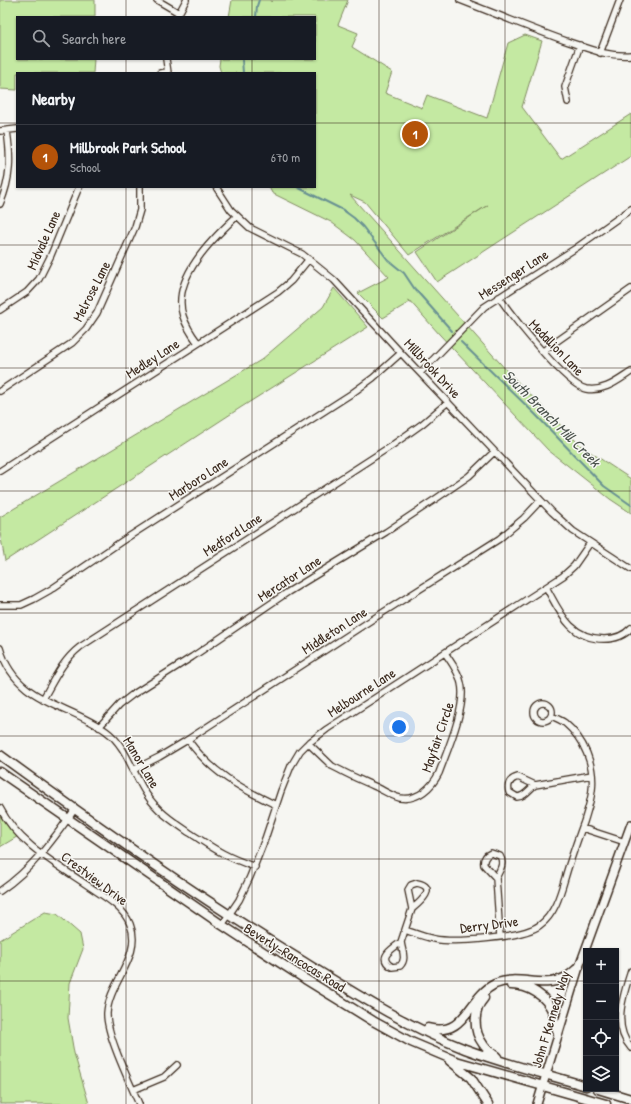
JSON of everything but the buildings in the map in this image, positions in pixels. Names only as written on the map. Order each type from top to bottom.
[{"type":"main road","name":"Beverly-Rancocas Road","points":[[0,755],[228,915],[360,997],[408,1023],[465,1049],[583,1085]]},
{"type":"main road","name":"Beverly-Rancocas Road","points":[[0,772],[222,925],[305,979],[411,1042],[456,1061],[606,1104]]},
{"type":"main road","points":[[408,1023],[436,1030],[446,1029],[463,1018],[477,999],[494,985],[504,981],[515,980],[547,983],[557,981],[566,978],[579,967]]},
{"type":"main road","points":[[504,1062],[489,1051],[483,1044],[476,1028],[477,1010],[481,1001],[497,988],[507,985],[517,985],[528,988],[537,993],[550,1006],[558,1034]]},
{"type":"main road","points":[[441,1055],[471,1078],[488,1104]]},
{"type":"main road","points":[[608,1092],[631,1099]]},
{"type":"street","points":[[157,0],[178,15],[186,0]]},
{"type":"street","points":[[460,0],[529,28],[600,53],[611,55],[631,55]]},
{"type":"street","points":[[600,53],[620,0]]},
{"type":"street","points":[[568,102],[565,87],[580,45]]},
{"type":"street","points":[[166,60],[168,72]]},
{"type":"street","points":[[0,131],[16,129]]},
{"type":"street","points":[[0,204],[6,188],[9,171],[10,156],[7,131]]},
{"type":"street","name":"Midvale Lane","points":[[0,310],[27,292],[39,279],[50,259],[80,188]]},
{"type":"street","name":"Melrose Lane","points":[[0,391],[72,343],[80,337],[92,322],[135,227],[140,210],[140,188]]},
{"type":"street","name":"Millbrook Drive","points":[[217,188],[226,203],[250,228],[309,258],[334,280],[540,501],[566,525],[590,543],[631,569]]},
{"type":"street","name":"Messenger Lane","points":[[420,373],[476,314],[499,297],[576,248],[631,209]]},
{"type":"street","points":[[198,343],[189,330],[183,317],[180,301],[182,292],[192,268],[201,253],[237,216]]},
{"type":"street","name":"Medley Lane","points":[[0,470],[285,287],[296,276],[309,258]]},
{"type":"street","points":[[543,351],[631,289]]},
{"type":"street","name":"Medallion Lane","points":[[499,297],[519,325],[572,382],[586,389],[602,388],[610,386],[631,372]]},
{"type":"street","name":"Marboro Lane","points":[[0,605],[21,604],[34,599],[54,587],[122,541],[351,394],[378,375],[402,353]]},
{"type":"street","name":"Medford Lane","points":[[43,700],[62,666],[70,655],[80,647],[391,446],[422,424],[448,402]]},
{"type":"street","name":"Mercator Lane","points":[[99,727],[119,705],[132,695],[196,655],[288,592],[390,529],[458,484],[481,466],[494,452]]},
{"type":"street","name":"Middleton Lane","points":[[134,770],[188,740],[379,615],[499,539],[524,518],[540,501]]},
{"type":"street","name":"Melbourne Lane","points":[[222,925],[243,893],[255,867],[291,766],[300,751],[327,729],[446,653],[568,572],[578,561],[590,543]]},
{"type":"street","points":[[546,587],[562,617],[572,628],[583,636],[600,639],[620,637],[626,634],[631,628]]},
{"type":"street","name":"Manor Lane","points":[[0,648],[4,660],[18,681],[32,693],[43,700],[106,731],[118,744],[147,795],[167,817],[225,855],[255,867]]},
{"type":"street","name":"Mayfair Circle","points":[[308,743],[332,766],[393,795],[405,798],[412,797],[426,791],[436,780],[439,773],[456,724],[462,700],[459,676],[446,653]]},
{"type":"street","name":"Derry Drive","points":[[405,930],[442,940],[460,941],[500,937],[527,932],[541,925],[547,919],[558,898],[582,828],[591,799],[592,775],[587,755],[580,741],[564,722],[551,716]]},
{"type":"street","points":[[188,740],[208,764],[220,774],[241,788],[276,805]]},
{"type":"street","points":[[536,785],[518,777],[510,782],[508,789],[514,796],[520,797],[536,785],[592,775]]},
{"type":"street","name":"Crestview Drive","points":[[0,808],[15,830],[42,854],[114,903],[126,917],[130,925],[133,942],[131,952],[112,995],[107,1013],[110,1032],[139,1104]]},
{"type":"street","points":[[0,891],[18,878],[42,854],[75,809]]},
{"type":"street","name":"John F Kennedy Way","points":[[537,1104],[558,1034],[568,1007],[579,967],[631,824]]},
{"type":"street","points":[[582,828],[625,842]]},
{"type":"street","points":[[496,878],[500,937]]},
{"type":"street","points":[[401,942],[387,954],[387,963],[392,967],[398,968],[404,962],[401,942],[412,909],[426,896],[425,887],[420,883],[414,884],[408,890],[408,896],[412,909]]},
{"type":"street","points":[[631,971],[629,983],[622,1001],[620,1018],[621,1027],[626,1042],[631,1048]]},
{"type":"street","points":[[133,1090],[164,1077],[177,1065]]},
{"type":"green space","points":[[0,0],[95,0],[95,16],[16,16],[16,60],[94,60],[93,72],[16,72],[16,90],[0,89]]},
{"type":"green space","points":[[232,0],[271,0],[271,2],[272,0],[348,0],[338,25],[358,33],[352,47],[392,72],[385,93],[422,108],[427,95],[487,118],[508,43],[525,35],[542,41],[522,107],[561,159],[631,114],[631,156],[437,282],[417,252],[488,205],[409,255],[365,202],[350,195],[508,372],[581,446],[631,479],[631,513],[610,499],[548,450],[408,299],[410,302],[383,318],[358,293],[389,277],[355,240],[331,222],[272,193],[270,188],[316,188],[316,72],[221,72],[219,66],[220,60],[316,60],[316,16],[229,16]]},
{"type":"green space","points":[[334,288],[368,327],[240,408],[5,561],[0,533],[0,517],[261,360],[323,307]]},
{"type":"green space","points":[[0,804],[20,835],[0,847]]},
{"type":"green space","points":[[45,912],[57,914],[80,934],[83,949],[70,983],[68,1018],[74,1053],[89,1104],[0,1104],[0,940]]},
{"type":"waterway","name":"South Branch Mill Creek","points":[[256,16],[259,0]]},
{"type":"waterway","name":"South Branch Mill Creek","points":[[242,60],[243,72]]},
{"type":"waterway","name":"South Branch Mill Creek","points":[[299,188],[343,210],[354,218],[363,227],[388,260],[404,273],[414,288],[452,331]]},
{"type":"waterway","name":"South Branch Mill Creek","points":[[461,342],[535,414],[604,486],[631,505]]},
{"type":"place","name":"Millbrook Park School","points":[[415,134]]}]
